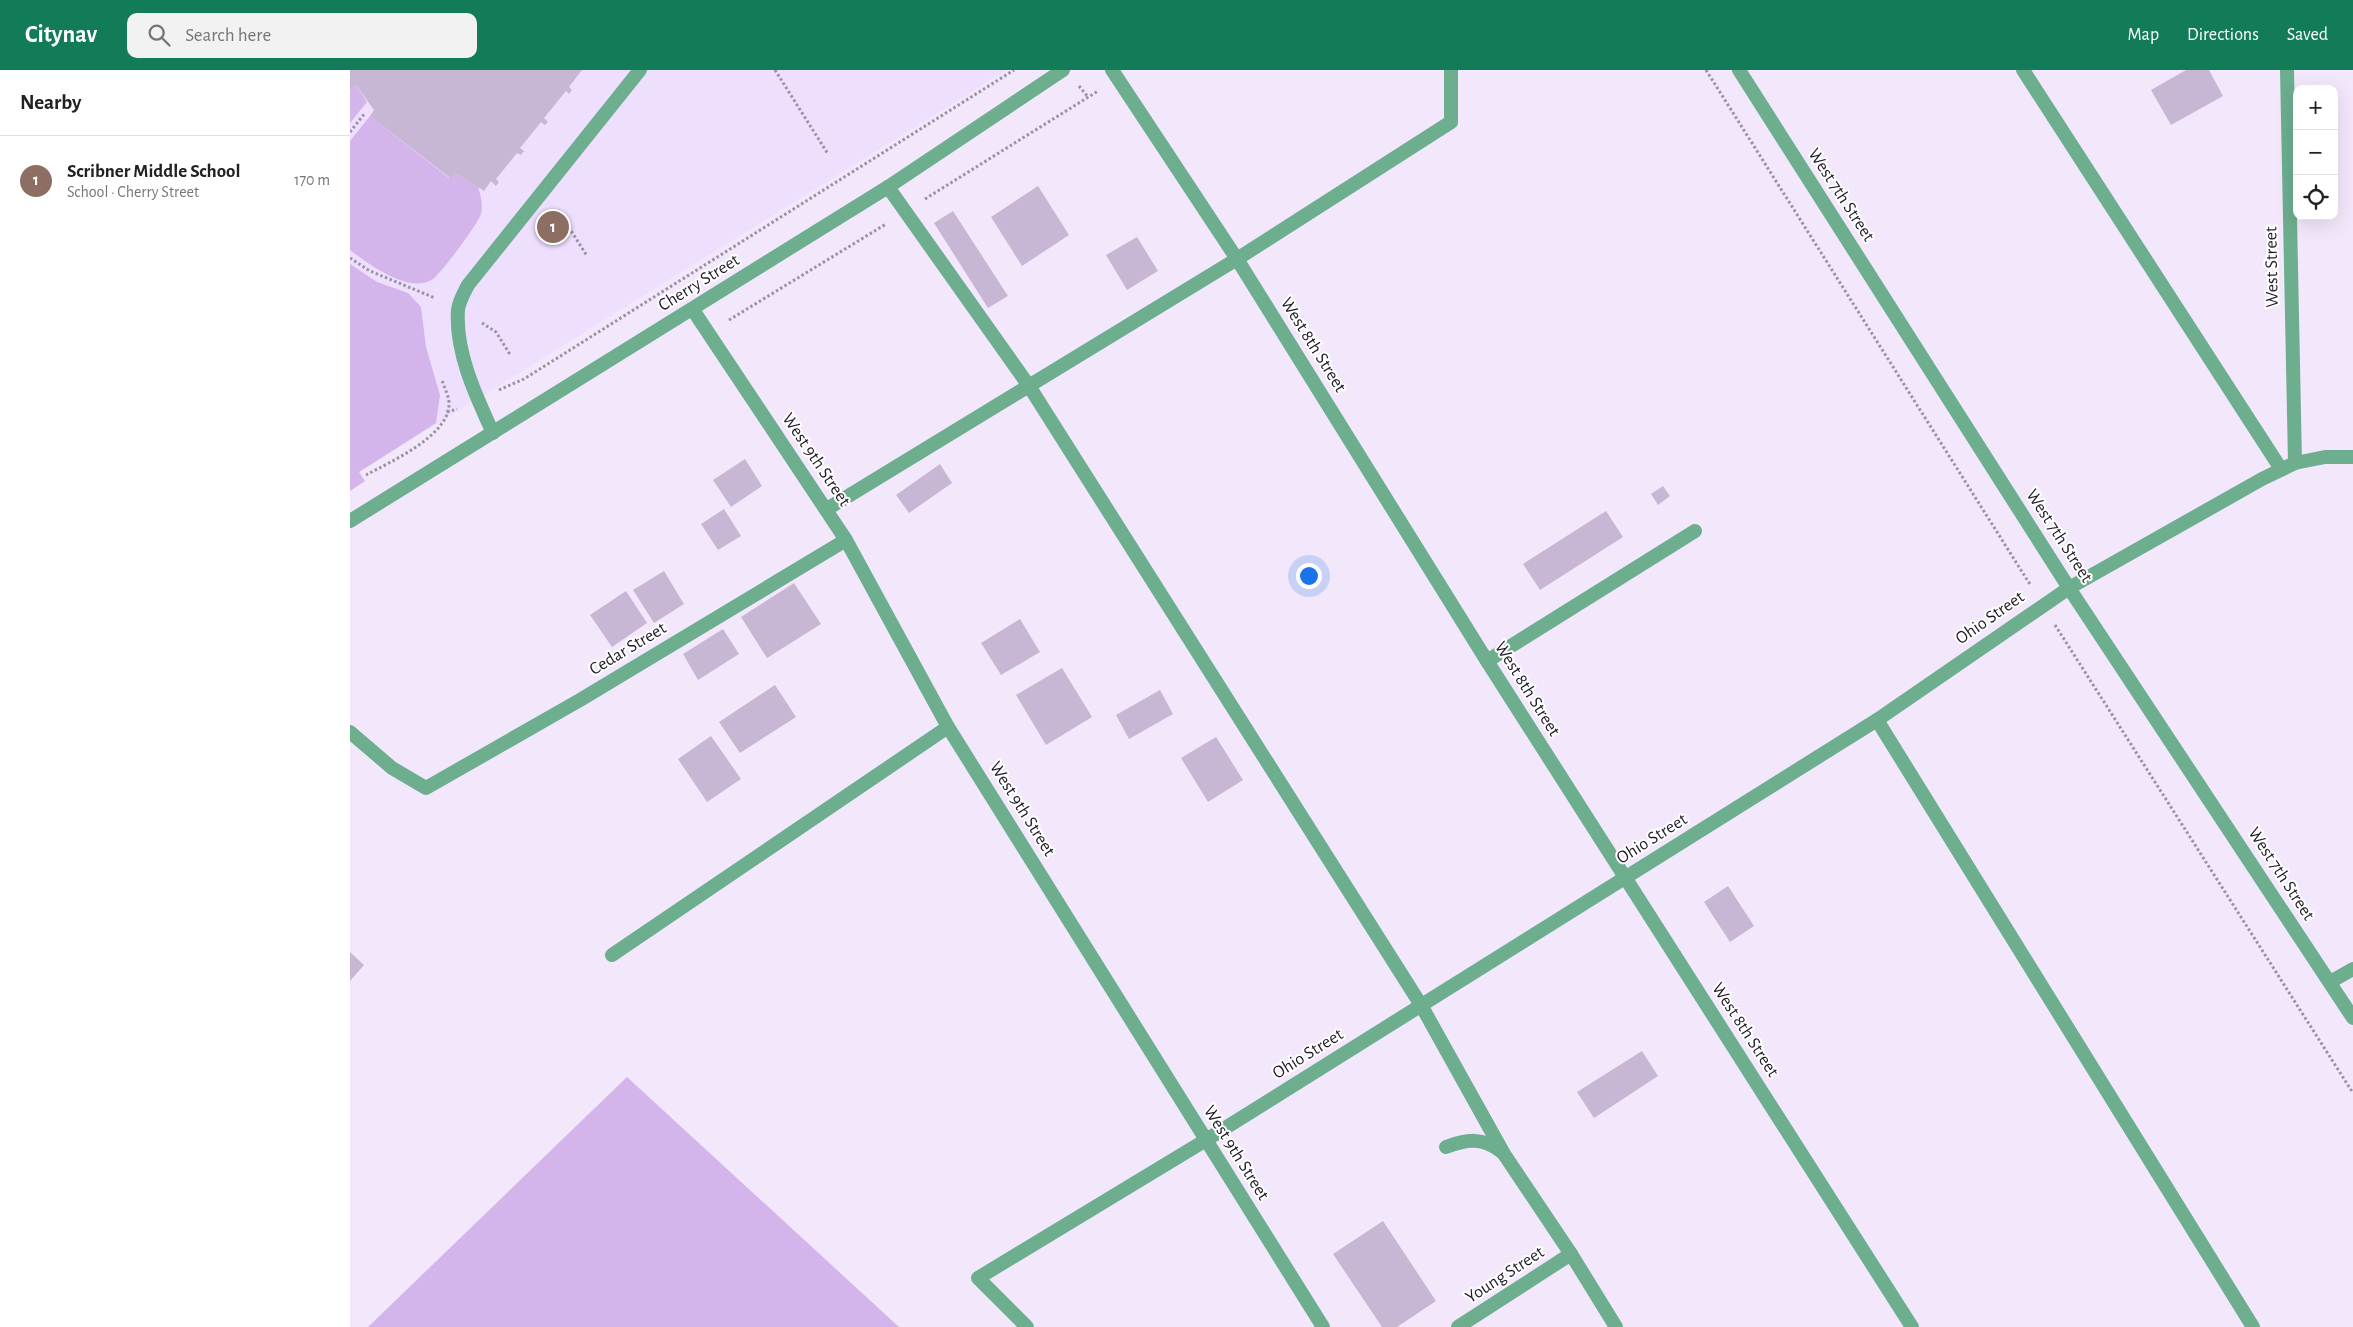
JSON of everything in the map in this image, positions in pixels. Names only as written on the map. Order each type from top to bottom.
[{"type":"street","points":[[493,433],[478,400],[463,357],[458,324],[460,302],[468,285],[640,70]]},
{"type":"street","name":"Cherry Street","points":[[350,521],[888,188],[1063,70]]},
{"type":"street","points":[[827,509],[1237,259],[1451,122],[1451,70]]},
{"type":"street","name":"West 7th Street","points":[[1739,70],[2069,588],[2353,1018]]},
{"type":"street","points":[[2024,70],[2281,469]]},
{"type":"street","name":"West Street","points":[[2287,70],[2295,463]]},
{"type":"street","name":"West 8th Street","points":[[1115,74],[1237,259],[1487,661],[1912,1327]]},
{"type":"street","points":[[888,188],[1028,386],[1421,1005],[1504,1154],[1571,1254],[1616,1327]]},
{"type":"street","name":"West 9th Street","points":[[693,310],[827,509],[846,540],[948,727],[1323,1327]]},
{"type":"street","name":"Ohio Street","points":[[1027,1327],[978,1278],[1206,1140],[1877,720],[2069,588],[2281,469],[2295,463],[2325,457],[2353,457]]},
{"type":"street","points":[[1487,661],[1695,531]]},
{"type":"street","name":"Cedar Street","points":[[350,732],[392,768],[426,788],[580,700],[846,540]]},
{"type":"street","points":[[1877,720],[2253,1327]]},
{"type":"street","points":[[612,955],[948,727]]},
{"type":"street","points":[[2330,982],[2353,969]]},
{"type":"street","points":[[1446,1148],[1462,1141],[1478,1140],[1492,1144],[1504,1154]]},
{"type":"street","name":"Young Street","points":[[1458,1327],[1571,1254]]},
{"type":"path","points":[[775,70],[828,154]]},
{"type":"path","points":[[447,412],[524,379],[1014,70]]},
{"type":"path","points":[[1706,70],[2353,1093]]},
{"type":"path","points":[[743,312],[905,212],[1115,74]]},
{"type":"path","points":[[350,132],[365,113]]},
{"type":"path","points":[[545,190],[587,256]]},
{"type":"path","points":[[350,258],[370,272],[435,298],[433,306]]},
{"type":"path","points":[[366,475],[418,445],[441,426],[450,404],[440,371]]},
{"type":"shaded area","points":[[350,70],[1007,70],[350,478]]},
{"type":"shaded area","points":[[356,85],[367,102],[350,123],[350,92]]},
{"type":"shaded area","points":[[370,116],[449,178],[455,173],[478,187],[481,197],[481,214],[467,237],[444,267],[433,279],[423,283],[413,283],[394,278],[350,250],[350,141]]},
{"type":"shaded area","points":[[350,264],[377,282],[408,293],[421,307],[426,347],[440,395],[436,423],[359,472],[365,481],[350,491]]},
{"type":"shaded area","points":[[627,1077],[899,1327],[368,1327]]},
{"type":"building","points":[[350,70],[582,70],[569,87],[572,90],[569,94],[566,91],[544,118],[548,122],[545,125],[541,122],[520,148],[524,151],[521,155],[517,153],[496,179],[499,182],[496,186],[491,181],[484,191],[455,173],[450,178],[370,116],[374,110],[356,85],[350,92]]},
{"type":"building","points":[[2186,70],[2209,70],[2223,96],[2171,125],[2151,90]]},
{"type":"building","points":[[1038,186],[1069,235],[1022,266],[991,217]]},
{"type":"building","points":[[953,211],[1008,296],[988,308],[934,223]]},
{"type":"building","points":[[1137,237],[1158,271],[1127,290],[1106,255]]},
{"type":"building","points":[[745,459],[762,486],[731,507],[713,480]]},
{"type":"building","points":[[940,464],[952,483],[909,513],[896,495]]},
{"type":"building","points":[[1663,486],[1670,496],[1658,505],[1651,494]]},
{"type":"building","points":[[724,509],[741,536],[718,550],[701,524]]},
{"type":"building","points":[[1606,511],[1623,537],[1540,590],[1523,564]]},
{"type":"building","points":[[664,571],[684,604],[654,623],[633,590]]},
{"type":"building","points":[[794,583],[821,624],[767,658],[741,617]]},
{"type":"building","points":[[626,591],[647,623],[612,647],[590,615]]},
{"type":"building","points":[[1020,619],[1040,652],[1001,675],[981,643]]},
{"type":"building","points":[[723,629],[739,654],[698,680],[683,654]]},
{"type":"building","points":[[1062,668],[1092,717],[1046,745],[1016,695]]},
{"type":"building","points":[[775,685],[796,717],[740,753],[719,722]]},
{"type":"building","points":[[1160,690],[1173,714],[1129,739],[1116,715]]},
{"type":"building","points":[[711,736],[741,779],[707,802],[678,759]]},
{"type":"building","points":[[1216,737],[1243,780],[1208,802],[1181,758]]},
{"type":"building","points":[[1728,886],[1754,926],[1730,942],[1704,902]]},
{"type":"building","points":[[350,952],[364,965],[350,981]]},
{"type":"building","points":[[1642,1051],[1658,1076],[1594,1118],[1577,1092]]},
{"type":"building","points":[[1383,1221],[1436,1301],[1397,1327],[1382,1327],[1333,1254]]},
{"type":"place","name":"Scribner Middle School","points":[[553,227]]}]
